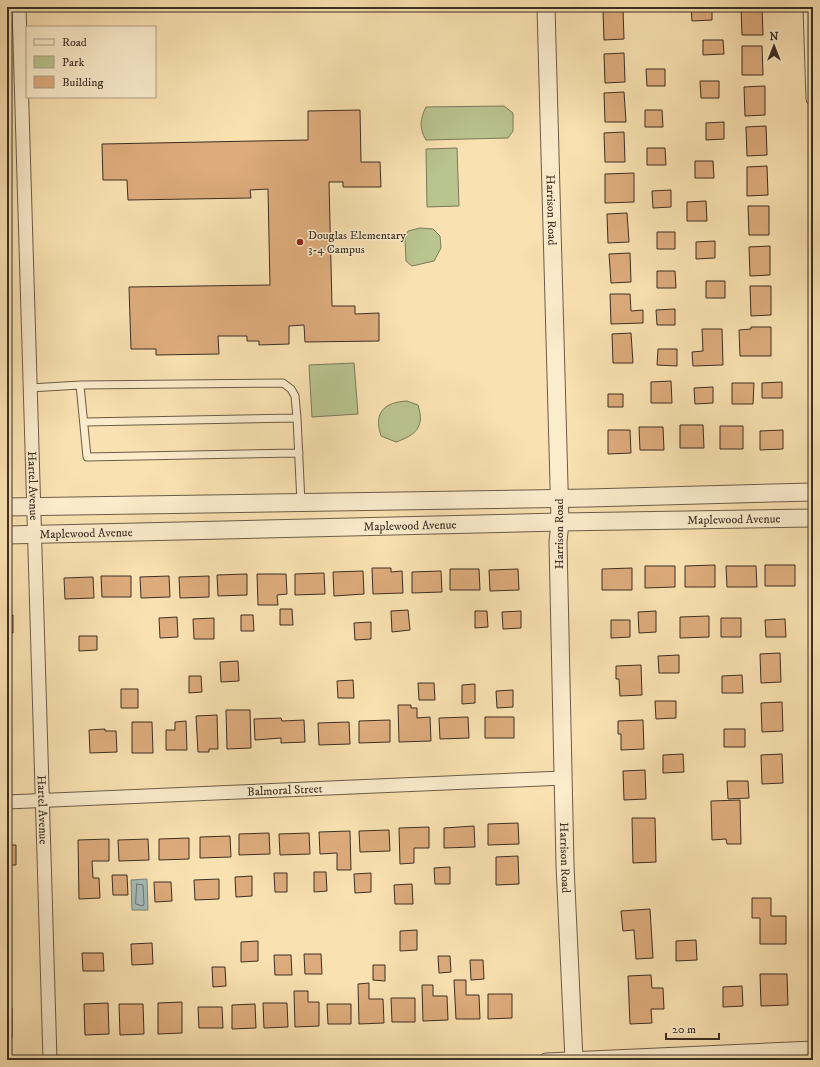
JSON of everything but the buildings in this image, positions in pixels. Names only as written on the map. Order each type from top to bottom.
[{"type":"street","name":"Hartel Avenue","points":[[19,7],[50,1060]]},
{"type":"street","name":"Harrison Road","points":[[546,7],[560,522],[558,542],[563,778],[574,1059]]},
{"type":"street","points":[[810,7],[813,99]]},
{"type":"street","name":"Maplewood Avenue","points":[[7,507],[301,504],[813,492]]},
{"type":"street","name":"Maplewood Avenue","points":[[7,535],[560,522],[813,518]]},
{"type":"street","name":"Balmoral Street","points":[[7,802],[563,778]]},
{"type":"street","points":[[546,1060],[813,1048]]},
{"type":"lane","points":[[30,388],[80,385],[283,383],[291,389],[295,396],[298,418],[301,504]]},
{"type":"lane","points":[[80,385],[87,457],[299,453]]},
{"type":"lane","points":[[84,422],[298,418]]},
{"type":"green space","points":[[504,106],[513,113],[513,131],[508,138],[426,140],[422,131],[422,116],[426,107]]},
{"type":"green space","points":[[457,148],[459,206],[427,207],[426,149]]},
{"type":"green space","points":[[420,228],[433,229],[440,236],[441,248],[434,261],[412,266],[406,261],[405,239],[408,231]]},
{"type":"green space","points":[[354,363],[358,414],[312,417],[309,365]]},
{"type":"green space","points":[[407,401],[418,405],[420,419],[417,429],[414,433],[396,442],[381,436],[379,421],[383,410],[387,406]]},
{"type":"water","points":[[147,879],[148,910],[132,910],[131,880]]},
{"type":"place","name":"Douglas Elementary 3-4 Campus","points":[[300,242]]}]
